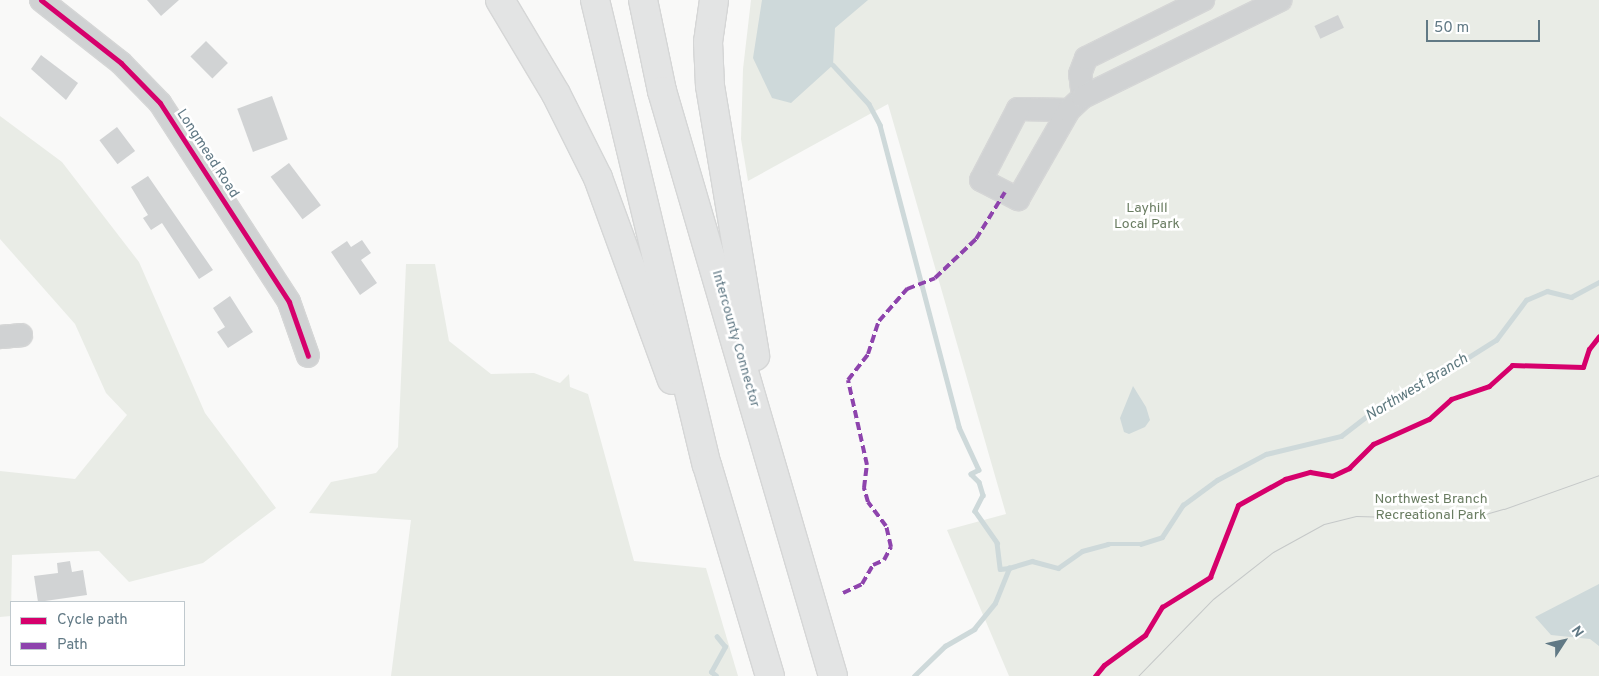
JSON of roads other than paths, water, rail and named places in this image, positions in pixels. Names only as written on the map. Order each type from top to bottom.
[{"type":"highway","points":[[500,0],[556,94],[598,178],[664,361],[707,466]]},
{"type":"highway","points":[[595,0],[707,466],[770,676]]},
{"type":"highway","name":"Intercounty Connector","points":[[643,0],[662,91],[833,676]]},
{"type":"highway","points":[[714,0],[708,42],[710,86],[776,481]]},
{"type":"street","name":"Longmead Road","points":[[41,0],[121,63],[160,103],[289,302],[308,356]]},
{"type":"street","points":[[1203,0],[1086,58],[1080,74],[1076,103],[1280,0]]},
{"type":"waterway","points":[[833,65],[869,104],[880,125],[959,427],[979,470],[971,474],[979,482],[983,495],[975,511],[997,543],[1000,569],[1009,568]]},
{"type":"waterway","name":"Northwest Branch","points":[[914,676],[945,646],[974,629],[995,603],[1009,568],[1032,561],[1058,568],[1082,551],[1108,544],[1141,544],[1162,537],[1183,505],[1217,480],[1266,454],[1341,436],[1376,409],[1426,384],[1496,340],[1526,300],[1547,291],[1571,297],[1599,282]]},
{"type":"waterway","points":[[716,676],[711,672],[725,647],[717,637]]},
{"type":"tram line","points":[[1138,676],[1213,599],[1273,552],[1324,524],[1356,516],[1468,519],[1504,509],[1599,475]]},
{"type":"park label","name":"Layhill Local Park","points":[[1147,217]]},
{"type":"park label","name":"Northwest Branch Recreational Park","points":[[1431,508]]}]
